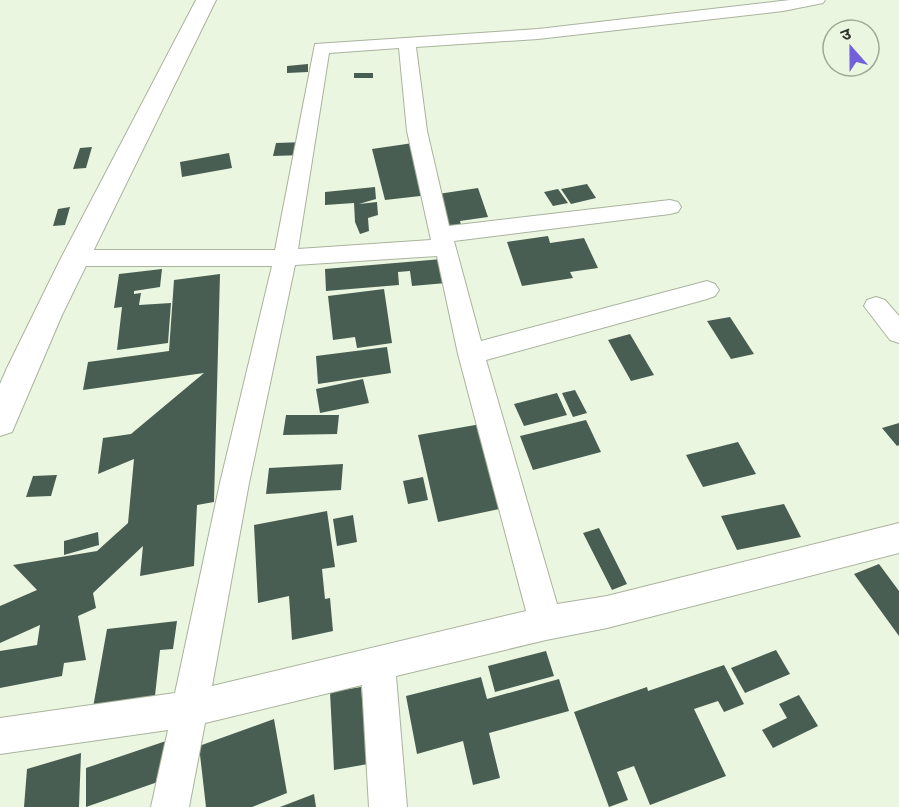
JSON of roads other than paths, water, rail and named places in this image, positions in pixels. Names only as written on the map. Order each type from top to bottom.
[{"type":"main road","points":[[0,422],[23,365],[169,78],[206,0]]},
{"type":"street","points":[[170,807],[190,709],[208,602],[242,439],[285,258],[321,48],[538,34],[783,6],[817,0]]},
{"type":"street","points":[[407,42],[417,131],[443,241],[471,354],[546,622]]},
{"type":"street","points":[[77,258],[285,258],[443,241],[670,207]]},
{"type":"street","points":[[471,354],[707,290]]},
{"type":"street","points":[[876,306],[899,333]]},
{"type":"street","points":[[0,736],[190,709],[546,622],[607,612],[899,538]]},
{"type":"street","points":[[378,664],[388,807]]}]
